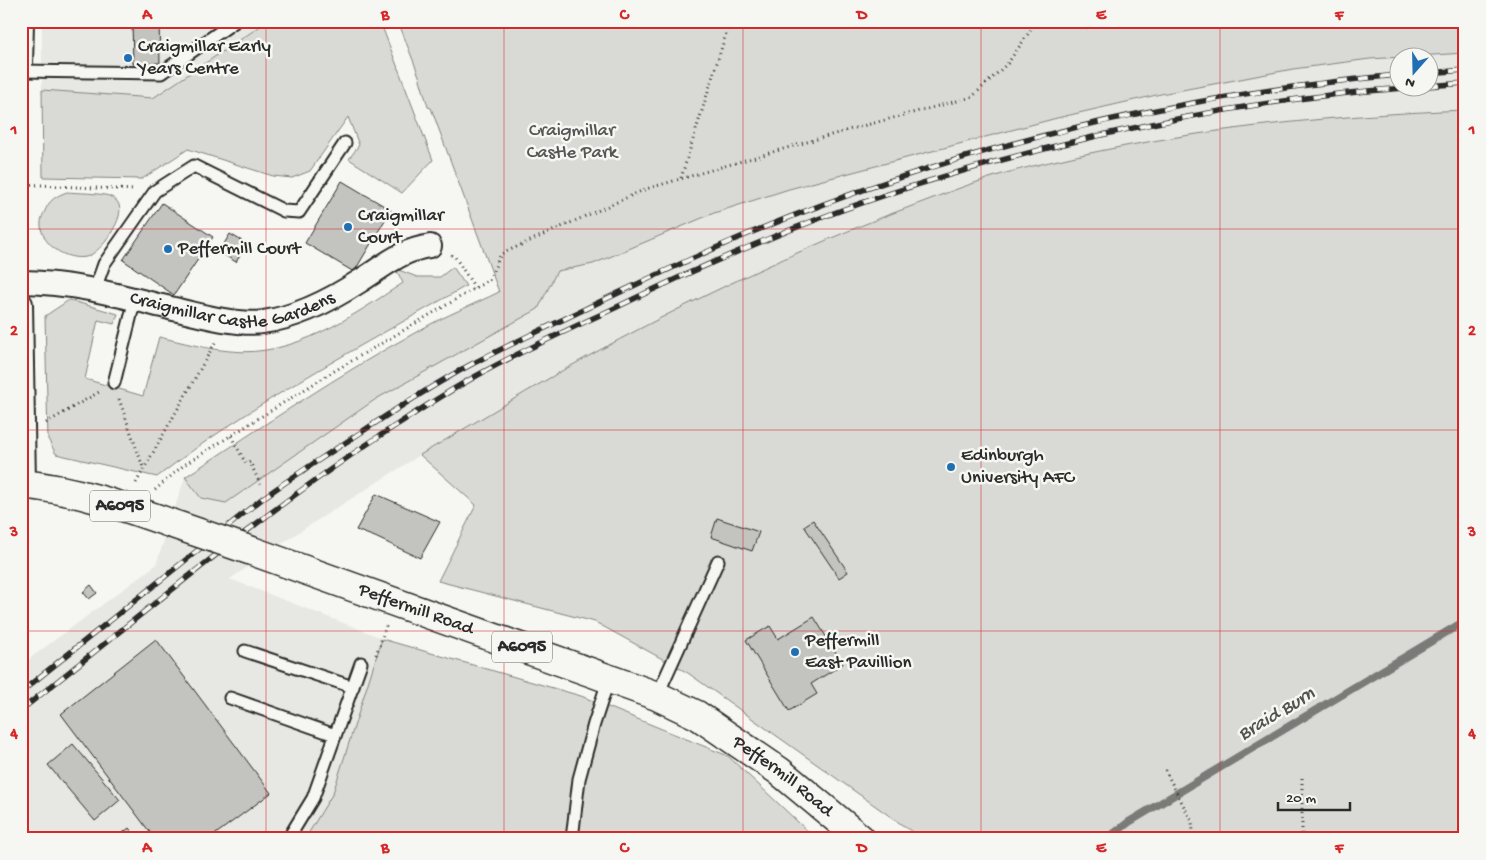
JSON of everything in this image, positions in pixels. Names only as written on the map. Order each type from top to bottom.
[{"type":"main road","name":"Peffermill Road","points":[[23,484],[69,491],[127,508],[657,696],[697,715],[779,771],[860,839]]},
{"type":"street","points":[[21,66],[22,21]]},
{"type":"street","name":"Craigmillar Castle Gardens","points":[[21,282],[48,282],[95,289],[135,300],[227,320],[262,322],[300,313],[330,300],[392,260],[413,249],[430,246]]},
{"type":"street","points":[[21,304],[24,436],[23,484]]},
{"type":"lane","points":[[21,71],[161,74],[234,22]]},
{"type":"lane","points":[[95,289],[104,264],[155,191],[194,166],[284,211],[299,212],[345,143]]},
{"type":"lane","points":[[114,383],[135,300]]},
{"type":"lane","points":[[657,696],[718,562]]},
{"type":"lane","points":[[245,651],[353,687]]},
{"type":"lane","points":[[288,839],[313,798],[361,663]]},
{"type":"lane","points":[[572,839],[579,779],[609,678]]},
{"type":"lane","points":[[230,698],[335,735]]},
{"type":"path","points":[[681,179],[730,21]]},
{"type":"path","points":[[127,508],[184,465],[331,373],[489,280],[501,254],[646,189],[855,128],[972,98],[1008,63],[1037,21]]},
{"type":"path","points":[[1062,21],[1085,28],[1114,21]]},
{"type":"path","points":[[21,184],[155,191]]},
{"type":"path","points":[[430,246],[455,257],[475,288]]},
{"type":"path","points":[[127,508],[144,470],[227,320]]},
{"type":"path","points":[[24,436],[114,383],[144,470]]},
{"type":"path","points":[[231,436],[246,464],[250,462],[260,486]]},
{"type":"path","points":[[1165,770],[1192,822],[1194,839]]},
{"type":"path","points":[[1302,778],[1302,839]]},
{"type":"shaded area","name":"Craigmillar Early Years Centre","points":[[42,21],[268,21],[153,98],[42,90]]},
{"type":"shaded area","points":[[1465,53],[1465,110],[1375,114],[1173,138],[1097,151],[1018,169],[942,195],[845,232],[748,275],[561,372],[420,455],[302,530],[230,579],[382,638],[332,797],[307,839],[21,839],[21,665],[156,565],[185,477],[322,388],[446,316],[546,272],[593,264],[714,213],[789,189],[1057,118],[1227,80],[1293,69],[1388,58],[1388,98],[1438,98],[1438,55]]},
{"type":"green space","points":[[268,21],[380,21],[433,160],[402,193],[349,159],[359,145],[348,117],[310,171],[292,178],[273,176],[188,149],[142,179],[43,177],[42,90],[153,98]]},
{"type":"green space","name":"Craigmillar Castle Park","points":[[398,21],[1465,21],[1465,53],[1438,55],[1438,48],[1388,48],[1388,58],[1293,69],[1161,94],[1057,118],[789,189],[714,213],[593,264],[557,271],[538,309],[376,399],[226,503],[201,498],[185,477],[360,364],[430,325],[499,292],[431,108],[428,107],[419,76]]},
{"type":"green space","points":[[1465,110],[1465,839],[922,839],[688,673],[595,622],[438,581],[476,505],[420,455],[542,382],[600,350],[680,308],[763,268],[846,232],[954,190],[1004,173],[1076,156],[1131,145],[1242,128],[1353,117]]},
{"type":"green space","points":[[67,192],[109,196],[116,200],[119,205],[119,217],[109,236],[97,250],[86,257],[78,258],[62,253],[49,244],[44,237],[41,222],[43,215],[51,201]]},
{"type":"green space","points":[[453,267],[466,286],[347,353],[269,400],[231,424],[157,477],[56,454],[48,439],[45,316],[69,300],[118,314],[114,324],[98,320],[85,379],[143,396],[159,337],[230,351],[254,351],[277,348],[321,332],[343,321],[403,283],[396,269],[417,277],[440,277]]},
{"type":"green space","points":[[382,639],[581,696],[728,756],[816,839],[305,839],[333,793]]},
{"type":"building","points":[[132,21],[159,21],[160,63],[133,64]]},
{"type":"building","name":"Craigmillar Court","points":[[342,181],[391,210],[354,272],[305,243]]},
{"type":"building","name":"Peffermill Court","points":[[162,203],[213,237],[174,295],[123,260]]},
{"type":"building","points":[[230,234],[247,244],[236,262],[219,252]]},
{"type":"building","points":[[376,494],[440,522],[420,558],[356,530]]},
{"type":"building","points":[[717,518],[759,532],[752,551],[711,537]]},
{"type":"building","points":[[813,520],[848,572],[839,578],[804,526]]},
{"type":"building","points":[[91,585],[97,593],[89,599],[83,592]]},
{"type":"building","name":"Peffermill East Pavillion","points":[[814,617],[843,664],[811,684],[817,694],[789,711],[746,640],[770,626],[778,639]]},
{"type":"building","points":[[156,639],[271,793],[209,839],[155,839],[61,714]]},
{"type":"building","points":[[73,744],[120,800],[95,821],[48,765]]},
{"type":"building","points":[[129,828],[138,839],[115,839]]},
{"type":"waterway","name":"Braid Burn","points":[[1107,839],[1129,822],[1465,621]]},
{"type":"railway","points":[[1438,72],[1465,70]]},
{"type":"railway","points":[[21,692],[263,498],[401,406],[470,365],[651,277],[760,229],[837,199],[994,149],[1073,128],[1235,96],[1388,76]]},
{"type":"railway","points":[[1438,85],[1465,83]]},
{"type":"railway","points":[[21,710],[253,526],[300,491],[398,424],[478,375],[512,357],[693,271],[853,206],[945,176],[1037,151],[1110,133],[1236,108],[1320,96],[1388,90]]},
{"type":"place","name":"Craigmillar Early Years Centre","points":[[128,58]]},
{"type":"place","name":"Craigmillar Court","points":[[348,227]]},
{"type":"place","name":"Peffermill Court","points":[[168,249]]},
{"type":"place","name":"Edinburgh University AFC","points":[[951,467]]},
{"type":"place","name":"Peffermill East Pavillion","points":[[795,652]]}]
